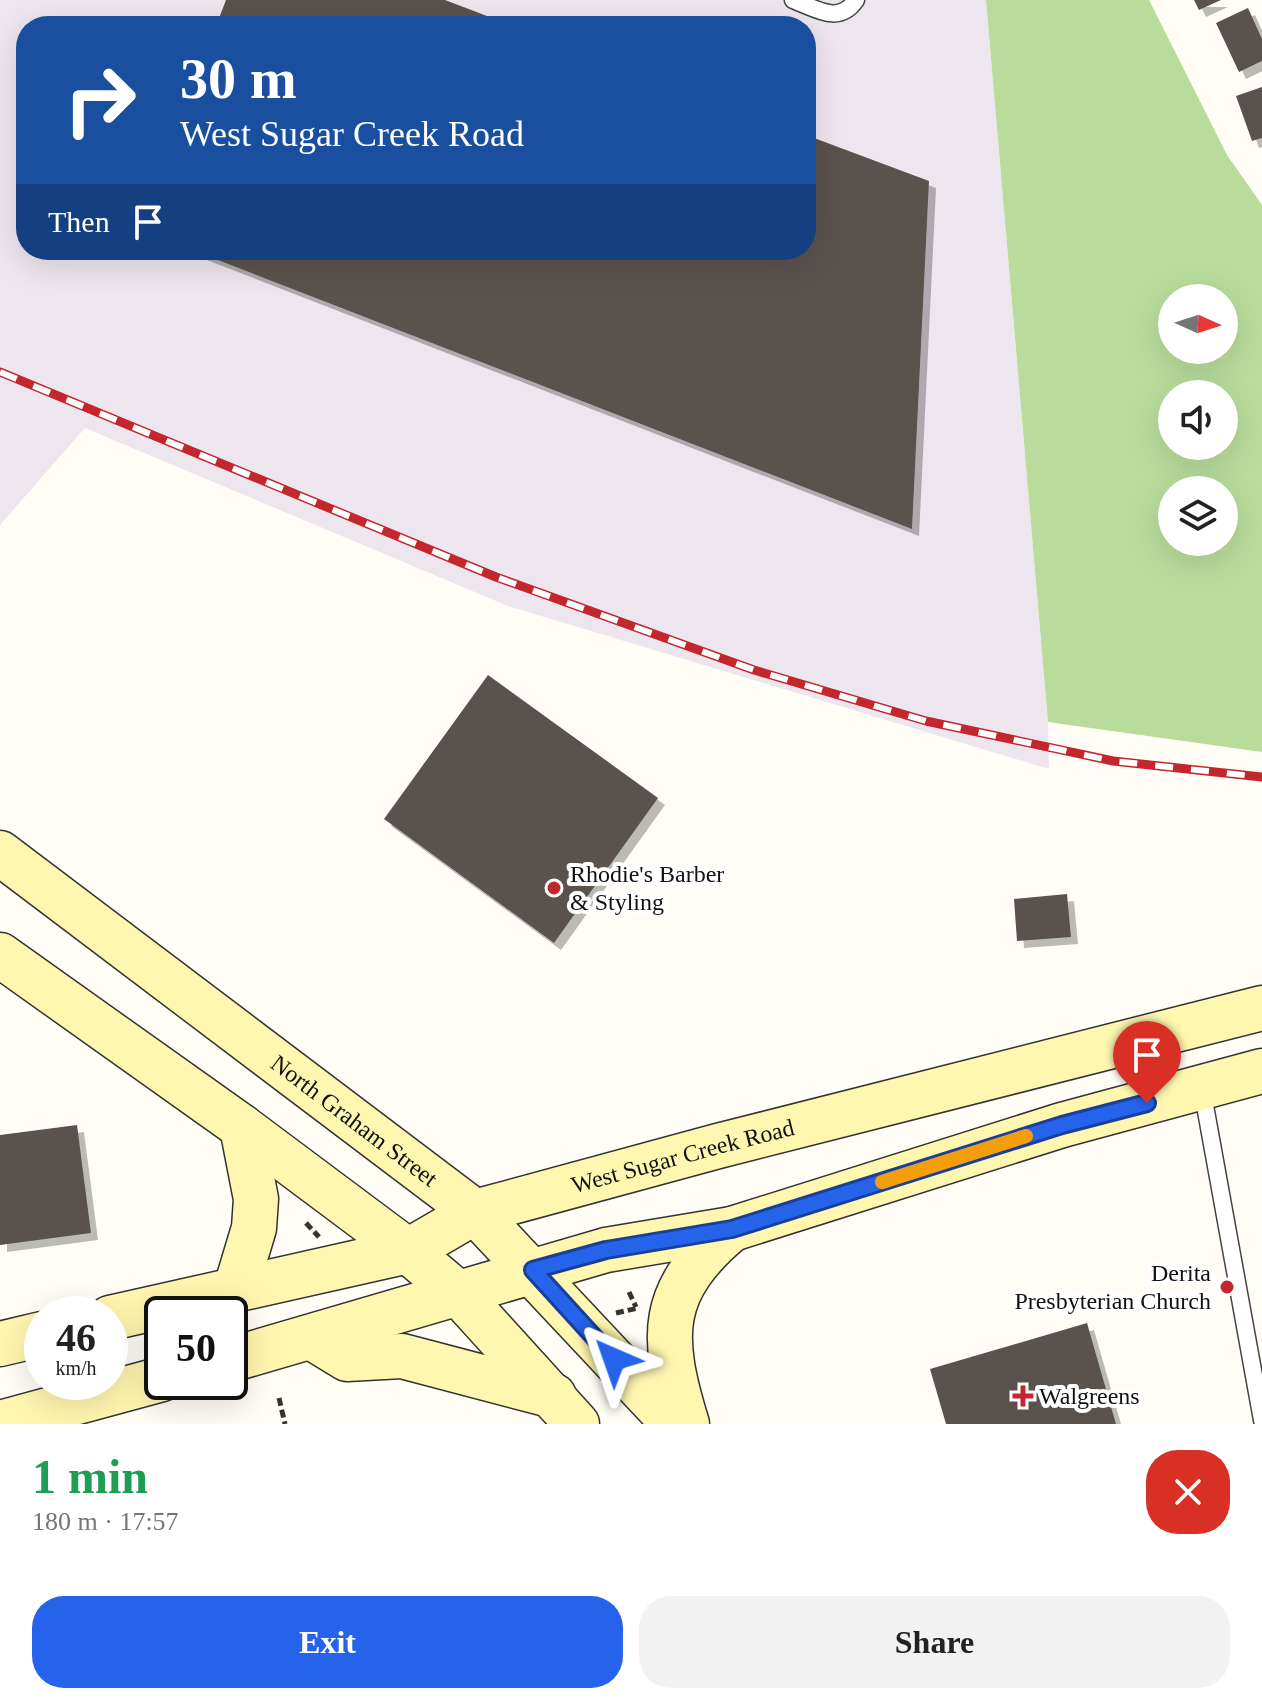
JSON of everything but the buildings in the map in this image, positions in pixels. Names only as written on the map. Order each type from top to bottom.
[{"type":"main road","name":"North Graham Street","points":[[11,866],[475,1212],[533,1270],[674,1424]]},
{"type":"main road","points":[[0,955],[242,1127],[408,1251],[460,1295],[566,1410]]},
{"type":"main road","name":"West Sugar Creek Road","points":[[128,1314],[408,1251],[475,1212],[718,1146],[1262,1008]]},
{"type":"main road","points":[[248,1355],[606,1250],[732,1229],[1062,1125],[1262,1071]]},
{"type":"main road","points":[[236,1288],[254,1228],[256,1199],[242,1127]]},
{"type":"main road","points":[[687,1424],[676,1388],[671,1353],[669,1329],[676,1298],[700,1256],[732,1229]]},
{"type":"main road","points":[[311,1337],[347,1359],[402,1356],[566,1410]]},
{"type":"main road","points":[[0,1344],[24,1338]]},
{"type":"main road","points":[[0,1423],[52,1417],[144,1385]]},
{"type":"lane","points":[[793,0],[834,16],[848,11],[856,0]]},
{"type":"lane","points":[[1202,1088],[1262,1420]]},
{"type":"path","points":[[629,1292],[637,1308]]},
{"type":"path","points":[[279,1398],[285,1424]]},
{"type":"shaded area","points":[[0,0],[986,0],[1048,722],[1049,769],[508,606],[85,428],[0,525]]},
{"type":"green space","points":[[986,0],[1149,0],[1227,155],[1262,205],[1262,752],[1048,722]]},
{"type":"railway","points":[[0,372],[496,577],[754,670],[926,721],[1113,761],[1262,777]]},
{"type":"slow traffic","points":[[882,1182],[1026,1136]]},
{"type":"place","name":"Rhodie's Barber & Styling","points":[[554,888]]},
{"type":"place","name":"Derita Presbyterian Church","points":[[1227,1287]]},
{"type":"place","name":"Walgreens","points":[[1023,1396]]},
{"type":"route","points":[[614,1359],[533,1270],[606,1250],[732,1229],[1062,1125],[1147,1103]]}]
